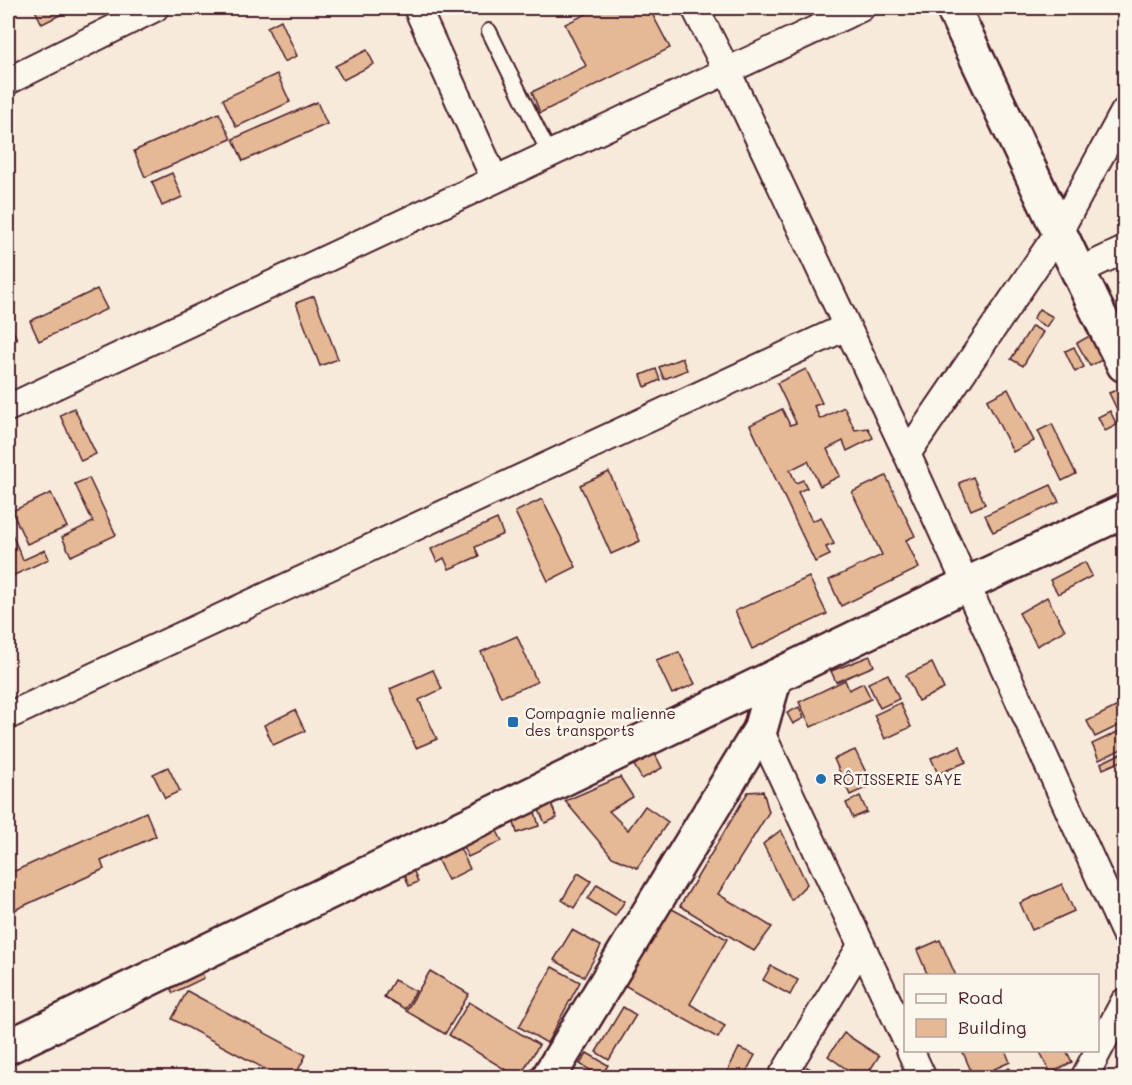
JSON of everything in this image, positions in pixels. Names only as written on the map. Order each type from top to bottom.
[{"type":"main road","points":[[953,8],[1060,230],[1077,272],[1125,365]]},
{"type":"main road","points":[[8,1047],[967,584],[1125,511]]},
{"type":"main road","points":[[548,1077],[760,730],[775,677]]},
{"type":"street","points":[[8,81],[154,8]]},
{"type":"street","points":[[417,8],[494,178]]},
{"type":"street","points":[[695,8],[727,71],[907,454],[1125,932]]},
{"type":"street","points":[[8,408],[494,178],[861,8]]},
{"type":"street","points":[[907,454],[1060,230],[1125,112]]},
{"type":"street","points":[[1077,272],[1125,250]]},
{"type":"street","points":[[8,716],[846,327]]},
{"type":"street","points":[[760,730],[904,1036]]},
{"type":"street","points":[[781,1077],[861,946]]},
{"type":"street","points":[[1099,1050],[1125,1002]]},
{"type":"street","points":[[911,1052],[923,1077]]},
{"type":"street","points":[[1084,1077],[1098,1052]]},
{"type":"lane","points":[[489,31],[549,153]]},
{"type":"building","points":[[34,8],[74,8],[42,24]]},
{"type":"building","points":[[594,8],[649,8],[670,48],[540,113],[532,92],[586,66],[565,24],[595,10]]},
{"type":"building","points":[[281,20],[297,56],[284,62],[267,27]]},
{"type":"building","points":[[367,50],[374,64],[343,80],[335,66]]},
{"type":"building","points":[[277,74],[290,102],[236,127],[223,99]]},
{"type":"building","points":[[317,102],[327,124],[243,161],[233,139]]},
{"type":"building","points":[[219,113],[231,139],[145,177],[134,151]]},
{"type":"building","points":[[172,173],[182,197],[162,206],[152,182]]},
{"type":"building","points":[[97,289],[107,309],[39,341],[30,321]]},
{"type":"building","points":[[314,296],[338,359],[320,366],[296,303]]},
{"type":"building","points":[[1039,309],[1053,317],[1046,327],[1033,319]]},
{"type":"building","points":[[8,321],[17,339],[8,344]]},
{"type":"building","points":[[1032,326],[1043,332],[1023,366],[1011,359]]},
{"type":"building","points":[[1093,334],[1106,358],[1090,366],[1077,343]]},
{"type":"building","points":[[1074,347],[1084,367],[1075,372],[1065,351]]},
{"type":"building","points":[[682,358],[687,370],[664,379],[659,367]]},
{"type":"building","points":[[656,369],[660,380],[645,387],[641,375]]},
{"type":"building","points":[[806,369],[822,403],[814,406],[820,419],[844,407],[855,430],[868,428],[873,438],[847,451],[843,441],[827,449],[840,476],[820,486],[808,461],[790,470],[796,483],[803,480],[807,488],[798,492],[812,521],[821,517],[834,544],[826,547],[830,555],[815,562],[750,425],[782,409],[790,425],[796,423],[777,383]]},
{"type":"building","points":[[1008,389],[1034,441],[1013,452],[987,400]]},
{"type":"building","points":[[1119,389],[1124,401],[1124,424],[1109,393]]},
{"type":"building","points":[[74,408],[96,454],[81,461],[60,415]]},
{"type":"building","points":[[1110,411],[1117,425],[1105,431],[1098,417]]},
{"type":"building","points":[[1052,424],[1076,474],[1062,481],[1038,431]]},
{"type":"building","points":[[609,472],[640,541],[611,554],[580,485]]},
{"type":"building","points":[[886,476],[915,536],[906,540],[919,568],[841,606],[829,580],[882,555],[852,492]]},
{"type":"building","points":[[973,477],[985,504],[971,510],[959,483]]},
{"type":"building","points":[[89,478],[116,535],[71,556],[62,537],[93,522],[75,484]]},
{"type":"building","points":[[1051,485],[1059,502],[993,532],[985,515]]},
{"type":"building","points":[[51,493],[67,527],[27,544],[12,511]]},
{"type":"building","points":[[542,499],[576,567],[548,581],[515,512]]},
{"type":"building","points":[[497,519],[503,534],[475,547],[479,556],[449,569],[444,558],[437,562],[431,549]]},
{"type":"building","points":[[8,525],[23,560],[45,550],[49,559],[8,578]]},
{"type":"building","points":[[1085,562],[1092,576],[1058,594],[1050,580]]},
{"type":"building","points":[[809,577],[827,614],[752,649],[735,611]]},
{"type":"building","points":[[1047,597],[1065,630],[1037,646],[1019,613]]},
{"type":"building","points":[[517,636],[537,682],[501,697],[481,652]]},
{"type":"building","points":[[679,652],[695,684],[672,694],[656,660]]},
{"type":"building","points":[[870,656],[874,666],[836,682],[831,671]]},
{"type":"building","points":[[932,663],[944,689],[918,701],[906,675]]},
{"type":"building","points":[[433,670],[442,689],[419,700],[437,739],[416,748],[390,689]]},
{"type":"building","points":[[888,674],[899,699],[880,708],[868,683]]},
{"type":"building","points":[[845,680],[849,690],[863,683],[871,699],[811,727],[799,702]]},
{"type":"building","points":[[900,703],[911,727],[885,739],[874,715]]},
{"type":"building","points":[[1124,703],[1124,723],[1095,737],[1087,721]]},
{"type":"building","points":[[799,707],[804,718],[793,724],[787,713]]},
{"type":"building","points":[[295,710],[305,731],[273,745],[264,725]]},
{"type":"building","points":[[1124,729],[1124,748],[1099,760],[1092,744]]},
{"type":"building","points":[[960,746],[966,762],[938,774],[931,758]]},
{"type":"building","points":[[855,750],[872,785],[850,795],[834,759]]},
{"type":"building","points":[[1124,752],[1124,760],[1103,769],[1101,763]]},
{"type":"building","points":[[655,754],[662,768],[642,779],[634,765]]},
{"type":"building","points":[[168,767],[180,791],[165,798],[153,774]]},
{"type":"building","points":[[620,777],[633,797],[609,811],[628,830],[645,806],[668,822],[637,868],[612,857],[565,801]]},
{"type":"building","points":[[763,791],[769,812],[718,894],[772,927],[754,951],[680,906],[748,792]]},
{"type":"building","points":[[860,796],[867,812],[853,818],[846,803]]},
{"type":"building","points":[[551,804],[557,818],[545,823],[539,810]]},
{"type":"building","points":[[146,812],[156,836],[101,861],[104,869],[8,913],[8,874]]},
{"type":"building","points":[[535,812],[539,826],[517,833],[513,819]]},
{"type":"building","points":[[495,827],[502,841],[468,857],[461,843]]},
{"type":"building","points":[[781,830],[807,884],[791,900],[763,844]]},
{"type":"building","points":[[459,846],[470,869],[448,880],[436,857]]},
{"type":"building","points":[[413,869],[418,882],[409,886],[404,873]]},
{"type":"building","points":[[578,873],[591,881],[574,908],[562,900]]},
{"type":"building","points":[[597,884],[625,901],[615,916],[588,899]]},
{"type":"building","points":[[1062,884],[1074,911],[1032,930],[1020,903]]},
{"type":"building","points":[[663,904],[727,939],[690,1004],[725,1026],[718,1038],[617,981]]},
{"type":"building","points":[[572,930],[601,946],[584,977],[554,960]]},
{"type":"building","points":[[940,940],[955,974],[927,974],[917,950]]},
{"type":"building","points":[[198,965],[204,978],[173,993],[167,980]]},
{"type":"building","points":[[771,966],[798,980],[790,995],[763,980]]},
{"type":"building","points":[[552,967],[580,982],[547,1043],[519,1027]]},
{"type":"building","points":[[430,971],[469,994],[445,1034],[406,1011]]},
{"type":"building","points":[[394,980],[416,991],[405,1009],[384,997]]},
{"type":"building","points":[[187,991],[306,1055],[294,1078],[282,1078],[172,1019]]},
{"type":"building","points":[[469,1002],[539,1045],[519,1078],[449,1035]]},
{"type":"building","points":[[623,1007],[636,1015],[609,1060],[596,1052]]},
{"type":"building","points":[[844,1033],[879,1056],[865,1078],[859,1078],[828,1056]]},
{"type":"building","points":[[739,1048],[755,1055],[743,1078],[724,1078]]},
{"type":"building","points":[[963,1052],[1006,1052],[1010,1062],[974,1078]]},
{"type":"building","points":[[1040,1052],[1067,1052],[1072,1062],[1051,1073]]},
{"type":"building","points":[[587,1053],[608,1065],[601,1077],[580,1064]]},
{"type":"building","points":[[807,1067],[827,1078],[801,1078]]},
{"type":"building","points":[[1009,1068],[1013,1078],[986,1078]]},
{"type":"place","name":"Compagnie malienne des transports","points":[[513,722]]},
{"type":"place","name":"RÔTISSERIE SAYE","points":[[821,779]]}]
